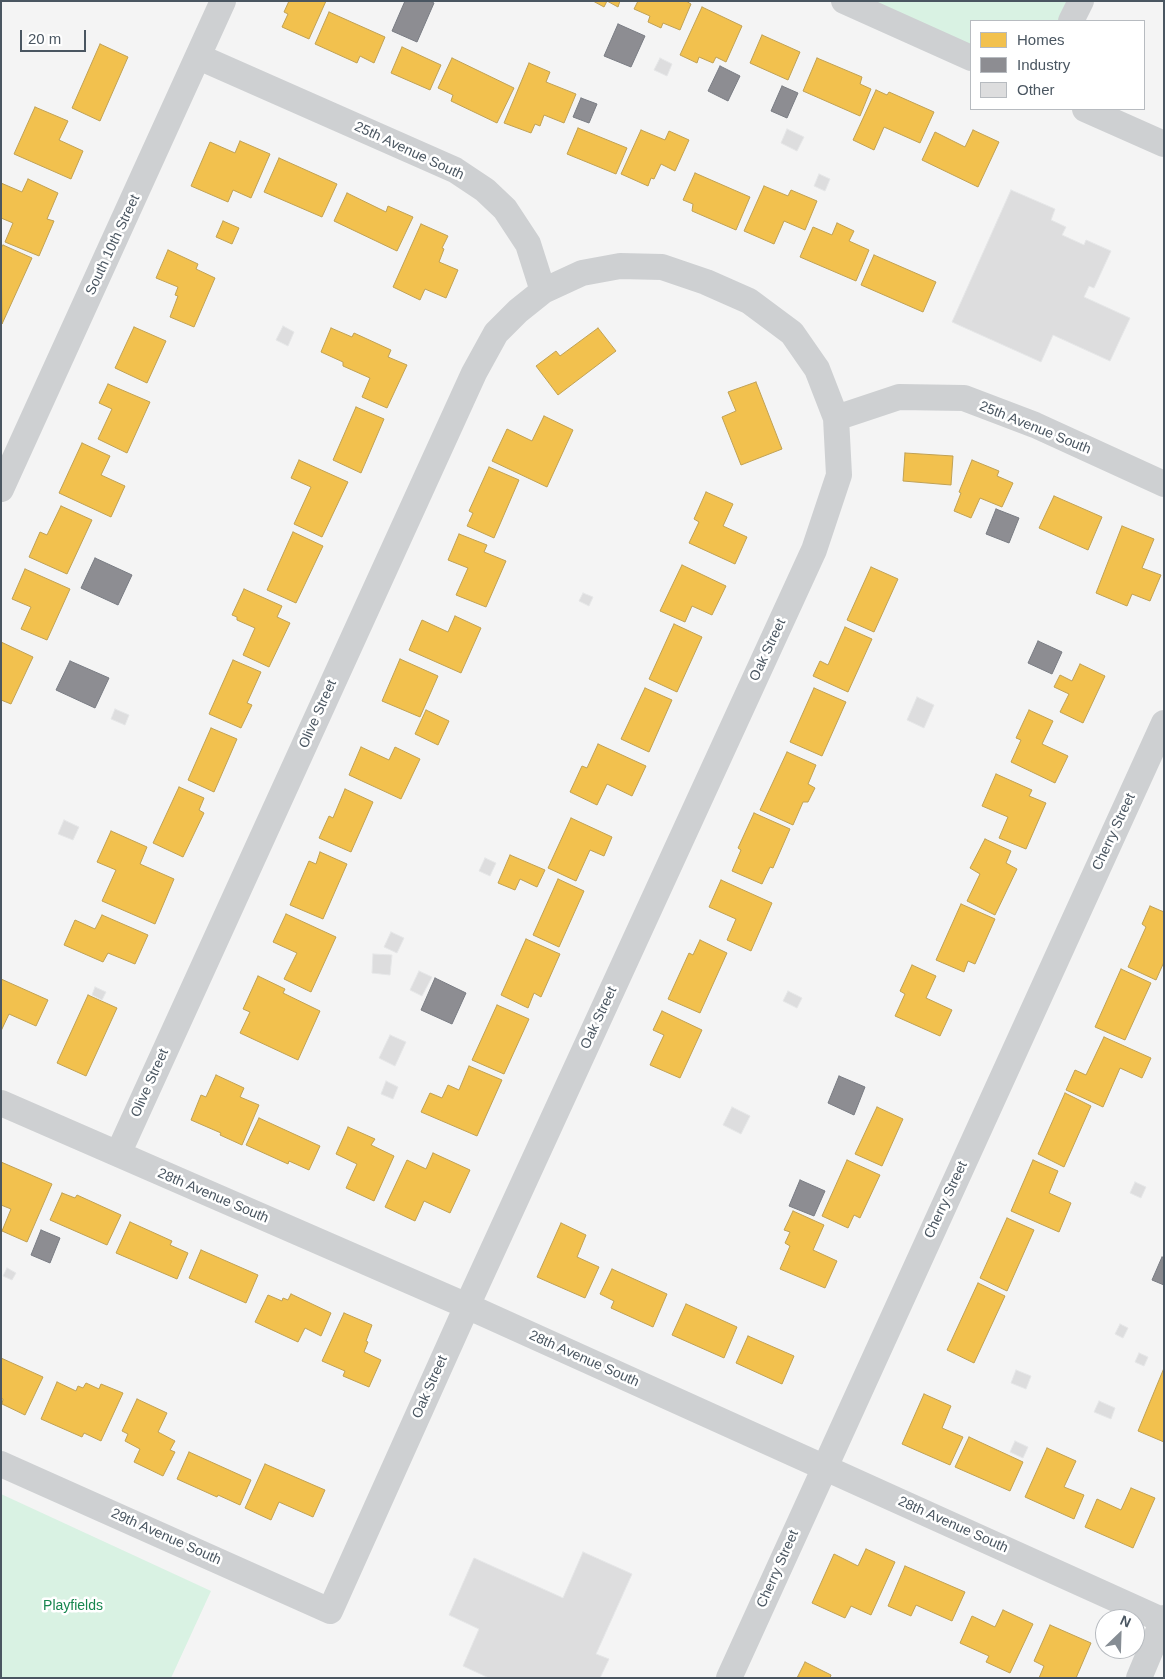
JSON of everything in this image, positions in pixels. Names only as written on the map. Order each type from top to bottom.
[{"type":"street","name":"South 10th Street","points":[[1,489],[223,1]]},
{"type":"street","points":[[844,1],[970,58]]},
{"type":"street","points":[[1072,20],[1081,1]]},
{"type":"street","name":"25th Avenue South","points":[[199,57],[455,170],[485,190],[505,210],[528,244],[543,290]]},
{"type":"street","points":[[1087,110],[1164,144]]},
{"type":"street","points":[[543,290],[582,273],[620,266],[662,268],[706,282],[749,301],[792,333],[817,368],[836,418]]},
{"type":"street","name":"Olive Street","points":[[118,1154],[474,373],[496,333],[543,290]]},
{"type":"street","name":"25th Avenue South","points":[[836,418],[899,398],[964,398],[1035,424],[1164,484]]},
{"type":"street","name":"Oak Street","points":[[330,1611],[467,1306],[814,550],[839,475],[836,418]]},
{"type":"street","name":"Cherry Street","points":[[729,1678],[1164,723]]},
{"type":"street","name":"28th Avenue South","points":[[1,1103],[467,1306],[1163,1620]]},
{"type":"street","name":"29th Avenue South","points":[[1,1464],[330,1611]]},
{"type":"street","points":[[1139,1678],[1163,1620]]},
{"type":"green space","points":[[844,1],[1081,1],[1072,20],[970,20],[970,58]]},
{"type":"green space","name":"Playfields","points":[[1,1494],[211,1591],[171,1678],[1,1678]]},
{"type":"building: Homes","points":[[289,1],[326,1],[309,39],[282,27],[288,14],[284,12]]},
{"type":"building: Homes","points":[[593,1],[607,1],[604,7]]},
{"type":"building: Homes","points":[[607,1],[620,1],[618,7]]},
{"type":"building: Homes","points":[[638,1],[686,1],[691,4],[680,30],[663,23],[661,28],[648,22],[650,16],[634,9]]},
{"type":"building: Homes","points":[[702,7],[742,26],[726,62],[716,57],[713,63],[699,57],[697,63],[680,55]]},
{"type":"building: Homes","points":[[329,12],[385,37],[374,63],[360,56],[357,63],[315,44]]},
{"type":"building: Homes","points":[[762,35],[800,52],[788,80],[750,63]]},
{"type":"building: Homes","points":[[100,44],[128,57],[100,121],[72,108]]},
{"type":"building: Homes","points":[[402,47],[441,65],[430,90],[391,73]]},
{"type":"building: Homes","points":[[452,58],[514,88],[497,123],[451,101],[453,95],[438,88]]},
{"type":"building: Homes","points":[[817,58],[862,77],[860,84],[871,89],[860,116],[803,91]]},
{"type":"building: Homes","points":[[529,63],[550,72],[546,82],[576,94],[564,123],[544,115],[540,126],[535,124],[531,133],[504,123]]},
{"type":"building: Homes","points":[[876,90],[887,95],[889,92],[934,112],[920,143],[884,127],[874,150],[853,140]]},
{"type":"building: Homes","points":[[35,107],[68,121],[59,140],[83,151],[71,179],[14,154]]},
{"type":"building: Homes","points":[[578,128],[627,148],[616,174],[567,154]]},
{"type":"building: Homes","points":[[641,130],[665,140],[669,131],[689,140],[675,171],[661,164],[654,179],[651,178],[648,186],[621,174]]},
{"type":"building: Homes","points":[[973,130],[999,142],[978,187],[922,160],[935,132],[965,147]]},
{"type":"building: Homes","points":[[240,141],[270,154],[251,198],[233,190],[228,202],[191,186],[210,142],[235,153]]},
{"type":"building: Homes","points":[[279,158],[337,184],[322,217],[264,192]]},
{"type":"building: Homes","points":[[695,173],[750,197],[736,230],[692,211],[693,204],[683,200]]},
{"type":"building: Homes","points":[[28,179],[58,193],[47,219],[54,221],[39,256],[5,242],[13,223],[1,218],[1,183],[22,192]]},
{"type":"building: Homes","points":[[764,186],[788,196],[791,190],[817,201],[805,230],[784,221],[774,244],[744,231]]},
{"type":"building: Homes","points":[[347,193],[386,212],[388,206],[413,217],[397,251],[334,221]]},
{"type":"building: Homes","points":[[223,221],[239,228],[232,244],[216,237]]},
{"type":"building: Homes","points":[[837,223],[854,231],[849,241],[869,250],[856,281],[800,257],[813,227],[832,235]]},
{"type":"building: Homes","points":[[421,224],[448,236],[442,248],[444,249],[439,262],[458,270],[446,298],[425,289],[420,300],[393,287]]},
{"type":"building: Homes","points":[[3,245],[32,258],[2,324],[1,248]]},
{"type":"building: Homes","points":[[168,250],[198,264],[196,269],[215,278],[194,327],[170,317],[178,296],[175,295],[178,287],[156,278]]},
{"type":"building: Homes","points":[[874,255],[936,282],[923,312],[861,285]]},
{"type":"building: Homes","points":[[134,327],[166,341],[147,383],[115,368]]},
{"type":"building: Homes","points":[[331,328],[352,337],[354,333],[391,350],[388,357],[407,365],[387,408],[362,397],[370,378],[343,366],[343,362],[321,352]]},
{"type":"building: Homes","points":[[598,328],[616,351],[558,395],[536,366],[556,351],[560,356]]},
{"type":"building: Homes","points":[[756,382],[782,449],[741,465],[722,417],[736,411],[728,392]]},
{"type":"building: Homes","points":[[108,384],[150,402],[127,453],[98,439],[112,409],[99,403]]},
{"type":"building: Homes","points":[[356,407],[384,419],[361,473],[333,460]]},
{"type":"building: Homes","points":[[544,416],[573,430],[547,487],[492,461],[507,429],[532,441]]},
{"type":"building: Homes","points":[[82,443],[110,456],[101,475],[125,486],[111,517],[59,493]]},
{"type":"building: Homes","points":[[905,453],[953,456],[951,485],[903,481]]},
{"type":"building: Homes","points":[[299,460],[348,482],[322,537],[294,524],[311,487],[291,478]]},
{"type":"building: Homes","points":[[972,460],[999,471],[997,476],[1013,483],[1002,507],[980,498],[971,518],[954,511],[961,493],[959,492]]},
{"type":"building: Homes","points":[[489,467],[519,480],[494,538],[467,526],[473,513],[469,511]]},
{"type":"building: Homes","points":[[706,492],[733,504],[723,526],[747,537],[735,564],[689,543],[699,522],[694,519]]},
{"type":"building: Homes","points":[[1054,496],[1102,517],[1088,550],[1039,528]]},
{"type":"building: Homes","points":[[61,506],[92,520],[67,574],[29,557],[40,532],[47,535]]},
{"type":"building: Homes","points":[[1122,526],[1154,539],[1142,568],[1161,575],[1150,601],[1132,594],[1127,606],[1096,593]]},
{"type":"building: Homes","points":[[293,532],[323,546],[296,603],[267,590]]},
{"type":"building: Homes","points":[[459,534],[487,545],[484,552],[506,561],[486,607],[456,595],[468,568],[448,560]]},
{"type":"building: Homes","points":[[682,565],[726,586],[712,615],[692,606],[685,622],[660,611]]},
{"type":"building: Homes","points":[[871,567],[898,579],[874,632],[847,620]]},
{"type":"building: Homes","points":[[25,569],[70,589],[47,640],[21,629],[31,607],[12,599]]},
{"type":"building: Homes","points":[[244,589],[282,606],[277,617],[290,623],[269,667],[243,655],[255,628],[237,620],[237,617],[232,615]]},
{"type":"building: Homes","points":[[455,616],[481,628],[461,673],[409,650],[422,620],[448,632]]},
{"type":"building: Homes","points":[[674,624],[702,637],[677,692],[649,679]]},
{"type":"building: Homes","points":[[845,627],[872,639],[848,692],[813,676],[820,661],[828,665]]},
{"type":"building: Homes","points":[[1,642],[33,657],[11,704],[1,700]]},
{"type":"building: Homes","points":[[400,659],[438,676],[420,717],[382,701]]},
{"type":"building: Homes","points":[[233,660],[261,672],[247,703],[252,705],[241,728],[209,714]]},
{"type":"building: Homes","points":[[1080,664],[1105,676],[1083,723],[1060,712],[1069,694],[1054,687],[1060,675],[1072,681]]},
{"type":"building: Homes","points":[[645,688],[672,700],[649,752],[621,739]]},
{"type":"building: Homes","points":[[814,688],[846,702],[822,756],[790,742]]},
{"type":"building: Homes","points":[[426,710],[449,721],[438,745],[415,734]]},
{"type":"building: Homes","points":[[1029,710],[1053,721],[1042,744],[1068,756],[1055,783],[1011,762],[1021,740],[1016,738]]},
{"type":"building: Homes","points":[[211,728],[237,739],[214,792],[188,780]]},
{"type":"building: Homes","points":[[598,744],[646,766],[632,796],[607,784],[597,805],[570,792],[582,766],[587,768]]},
{"type":"building: Homes","points":[[361,747],[389,760],[395,747],[420,759],[401,799],[349,775]]},
{"type":"building: Homes","points":[[787,752],[816,765],[808,784],[815,788],[808,802],[803,802],[793,825],[760,810]]},
{"type":"building: Homes","points":[[996,774],[1032,790],[1029,796],[1046,803],[1026,849],[999,838],[1008,817],[982,806]]},
{"type":"building: Homes","points":[[179,787],[204,798],[199,810],[204,813],[183,857],[153,843]]},
{"type":"building: Homes","points":[[345,789],[373,802],[351,852],[319,838],[329,816],[333,818]]},
{"type":"building: Homes","points":[[754,813],[790,829],[773,868],[770,867],[762,884],[732,871],[741,850],[738,848]]},
{"type":"building: Homes","points":[[571,818],[612,837],[604,856],[590,850],[576,881],[548,868]]},
{"type":"building: Homes","points":[[111,831],[147,847],[140,864],[174,879],[155,924],[102,901],[116,870],[97,862]]},
{"type":"building: Homes","points":[[985,839],[1011,851],[1006,863],[1017,869],[995,915],[967,901],[980,874],[970,868]]},
{"type":"building: Homes","points":[[320,852],[347,864],[323,919],[290,905],[309,861],[316,864]]},
{"type":"building: Homes","points":[[510,855],[545,870],[537,887],[520,879],[515,890],[498,883]]},
{"type":"building: Homes","points":[[558,879],[584,891],[559,947],[533,935]]},
{"type":"building: Homes","points":[[721,880],[772,903],[751,951],[727,940],[736,919],[709,907]]},
{"type":"building: Homes","points":[[961,904],[995,919],[975,964],[968,961],[964,972],[936,960]]},
{"type":"building: Homes","points":[[1150,906],[1164,912],[1164,962],[1156,980],[1128,967],[1146,927],[1142,924]]},
{"type":"building: Homes","points":[[286,914],[336,937],[311,992],[284,979],[297,953],[273,942]]},
{"type":"building: Homes","points":[[102,915],[148,935],[135,964],[108,953],[103,962],[64,945],[75,920],[95,929]]},
{"type":"building: Homes","points":[[526,939],[560,954],[541,997],[534,993],[528,1008],[501,995]]},
{"type":"building: Homes","points":[[700,940],[727,953],[700,1013],[668,999],[689,953],[693,955]]},
{"type":"building: Homes","points":[[912,965],[936,976],[926,998],[952,1010],[940,1036],[895,1016],[905,994],[900,991]]},
{"type":"building: Homes","points":[[1121,969],[1151,983],[1125,1040],[1095,1027]]},
{"type":"building: Homes","points":[[258,976],[285,989],[283,993],[320,1011],[298,1060],[240,1033],[250,1012],[243,1009]]},
{"type":"building: Homes","points":[[1,979],[48,1000],[36,1026],[9,1014],[1,1031]]},
{"type":"building: Homes","points":[[88,995],[117,1008],[86,1076],[57,1063]]},
{"type":"building: Homes","points":[[497,1005],[529,1019],[504,1074],[472,1060]]},
{"type":"building: Homes","points":[[662,1011],[702,1030],[680,1078],[650,1065],[664,1035],[653,1030]]},
{"type":"building: Homes","points":[[1104,1037],[1151,1058],[1142,1078],[1120,1068],[1103,1107],[1066,1090],[1075,1070],[1086,1075]]},
{"type":"building: Homes","points":[[469,1066],[502,1080],[477,1136],[421,1112],[430,1093],[442,1098],[448,1085],[459,1090]]},
{"type":"building: Homes","points":[[216,1075],[244,1088],[240,1097],[259,1105],[242,1145],[220,1135],[221,1133],[191,1120],[201,1095],[206,1097]]},
{"type":"building: Homes","points":[[1065,1093],[1091,1106],[1064,1167],[1038,1154]]},
{"type":"building: Homes","points":[[877,1107],[903,1119],[882,1166],[855,1154]]},
{"type":"building: Homes","points":[[259,1118],[320,1146],[309,1170],[289,1161],[288,1164],[246,1145]]},
{"type":"building: Homes","points":[[348,1127],[375,1139],[371,1145],[394,1156],[374,1201],[346,1188],[357,1164],[336,1154]]},
{"type":"building: Homes","points":[[433,1153],[470,1170],[450,1213],[424,1201],[415,1221],[385,1207],[407,1160],[426,1169]]},
{"type":"building: Homes","points":[[847,1160],[880,1175],[860,1218],[854,1215],[848,1228],[822,1216]]},
{"type":"building: Homes","points":[[1033,1160],[1058,1171],[1049,1193],[1071,1203],[1059,1232],[1011,1211]]},
{"type":"building: Homes","points":[[1,1162],[52,1184],[27,1242],[2,1231],[11,1209],[1,1205]]},
{"type":"building: Homes","points":[[62,1193],[75,1198],[77,1195],[121,1215],[107,1245],[50,1220]]},
{"type":"building: Homes","points":[[793,1211],[824,1225],[813,1250],[837,1261],[825,1288],[780,1269],[790,1246],[785,1243],[790,1232],[784,1230]]},
{"type":"building: Homes","points":[[1007,1218],[1034,1230],[1007,1291],[980,1278]]},
{"type":"building: Homes","points":[[130,1222],[172,1241],[170,1245],[188,1253],[177,1279],[116,1253]]},
{"type":"building: Homes","points":[[561,1223],[586,1235],[577,1257],[599,1267],[585,1298],[537,1277]]},
{"type":"building: Homes","points":[[201,1250],[258,1275],[246,1303],[189,1278]]},
{"type":"building: Homes","points":[[612,1269],[667,1294],[653,1327],[611,1308],[614,1301],[600,1294]]},
{"type":"building: Homes","points":[[978,1283],[1005,1296],[974,1363],[947,1350]]},
{"type":"building: Homes","points":[[291,1294],[331,1313],[321,1336],[305,1328],[298,1342],[255,1322],[268,1295],[282,1301],[283,1298],[288,1300]]},
{"type":"building: Homes","points":[[686,1304],[737,1327],[724,1358],[672,1335]]},
{"type":"building: Homes","points":[[344,1313],[372,1325],[364,1352],[381,1360],[369,1387],[343,1376],[345,1371],[322,1361]]},
{"type":"building: Homes","points":[[748,1336],[794,1356],[782,1384],[736,1363]]},
{"type":"building: Homes","points":[[1,1358],[43,1377],[25,1415],[2,1404]]},
{"type":"building: Homes","points":[[1164,1368],[1164,1442],[1138,1431]]},
{"type":"building: Homes","points":[[57,1382],[76,1391],[78,1386],[83,1388],[86,1383],[99,1389],[101,1384],[123,1393],[101,1441],[84,1433],[82,1437],[41,1419]]},
{"type":"building: Homes","points":[[924,1394],[951,1406],[942,1428],[963,1437],[950,1465],[902,1444]]},
{"type":"building: Homes","points":[[137,1399],[167,1413],[158,1432],[175,1441],[170,1450],[175,1452],[163,1476],[134,1462],[140,1449],[125,1441],[128,1434],[122,1431]]},
{"type":"building: Homes","points":[[969,1437],[1023,1462],[1010,1491],[955,1467]]},
{"type":"building: Homes","points":[[1047,1448],[1076,1461],[1064,1487],[1084,1495],[1074,1519],[1025,1497]]},
{"type":"building: Homes","points":[[189,1452],[251,1480],[240,1505],[177,1479]]},
{"type":"building: Homes","points":[[265,1464],[325,1490],[313,1517],[279,1502],[271,1520],[245,1508]]},
{"type":"building: Homes","points":[[1131,1488],[1155,1498],[1133,1548],[1085,1527],[1097,1499],[1121,1510]]},
{"type":"building: Homes","points":[[866,1549],[895,1562],[871,1615],[851,1606],[845,1618],[812,1603],[834,1554],[858,1566]]},
{"type":"building: Homes","points":[[905,1566],[965,1592],[952,1621],[916,1605],[911,1616],[888,1606]]},
{"type":"building: Homes","points":[[1003,1610],[1033,1624],[1010,1673],[986,1662],[989,1656],[960,1643],[972,1616],[995,1627]]},
{"type":"building: Homes","points":[[1050,1625],[1091,1643],[1076,1678],[1039,1678],[1044,1666],[1034,1661]]},
{"type":"building: Homes","points":[[805,1662],[831,1675],[830,1678],[797,1678]]},
{"type":"building: Industry","points":[[405,1],[430,1],[434,3],[417,42],[392,31]]},
{"type":"building: Industry","points":[[618,24],[645,36],[631,67],[604,56]]},
{"type":"building: Industry","points":[[720,66],[740,76],[728,101],[708,91]]},
{"type":"building: Industry","points":[[782,86],[798,93],[787,118],[771,111]]},
{"type":"building: Industry","points":[[581,98],[597,104],[589,123],[573,117]]},
{"type":"building: Industry","points":[[996,509],[1019,518],[1009,543],[986,534]]},
{"type":"building: Industry","points":[[95,558],[132,575],[118,605],[81,588]]},
{"type":"building: Industry","points":[[1038,641],[1062,652],[1052,674],[1028,663]]},
{"type":"building: Industry","points":[[70,661],[109,678],[95,708],[56,690]]},
{"type":"building: Industry","points":[[435,978],[466,993],[452,1024],[421,1010]]},
{"type":"building: Industry","points":[[839,1076],[865,1087],[854,1115],[828,1103]]},
{"type":"building: Industry","points":[[800,1180],[825,1191],[814,1216],[789,1206]]},
{"type":"building: Industry","points":[[41,1230],[60,1238],[50,1263],[31,1255]]},
{"type":"building: Industry","points":[[1162,1257],[1164,1258],[1164,1285],[1152,1280]]},
{"type":"building: Other","points":[[660,58],[672,64],[667,76],[654,70]]},
{"type":"building: Other","points":[[787,129],[804,137],[797,151],[781,143]]},
{"type":"building: Other","points":[[819,174],[830,179],[825,191],[814,186]]},
{"type":"building: Other","points":[[1011,190],[1055,209],[1051,220],[1066,227],[1062,235],[1084,245],[1086,240],[1111,251],[1094,288],[1089,286],[1084,297],[1130,318],[1110,361],[1053,335],[1041,362],[952,322]]},
{"type":"building: Other","points":[[283,326],[294,332],[288,346],[276,340]]},
{"type":"building: Other","points":[[583,593],[593,597],[589,606],[579,601]]},
{"type":"building: Other","points":[[917,697],[934,705],[924,728],[907,720]]},
{"type":"building: Other","points":[[115,709],[129,715],[125,725],[111,719]]},
{"type":"building: Other","points":[[64,820],[79,827],[73,840],[58,834]]},
{"type":"building: Other","points":[[485,858],[496,863],[490,876],[479,871]]},
{"type":"building: Other","points":[[391,932],[404,938],[397,953],[384,947]]},
{"type":"building: Other","points":[[373,954],[392,955],[390,975],[372,973]]},
{"type":"building: Other","points":[[419,971],[432,977],[422,996],[410,990]]},
{"type":"building: Other","points":[[95,987],[106,992],[102,1000],[92,995]]},
{"type":"building: Other","points":[[788,991],[802,998],[797,1008],[783,1001]]},
{"type":"building: Other","points":[[390,1035],[406,1042],[395,1066],[379,1058]]},
{"type":"building: Other","points":[[386,1081],[398,1087],[393,1099],[381,1094]]},
{"type":"building: Other","points":[[732,1107],[750,1116],[741,1134],[723,1125]]},
{"type":"building: Other","points":[[1135,1182],[1146,1187],[1141,1198],[1130,1193]]},
{"type":"building: Other","points":[[7,1268],[16,1273],[12,1280],[3,1276]]},
{"type":"building: Other","points":[[1120,1324],[1128,1328],[1123,1338],[1115,1334]]},
{"type":"building: Other","points":[[1139,1353],[1148,1357],[1144,1366],[1135,1362]]},
{"type":"building: Other","points":[[1016,1370],[1031,1376],[1026,1389],[1011,1383]]},
{"type":"building: Other","points":[[1099,1401],[1115,1408],[1111,1419],[1094,1412]]},
{"type":"building: Other","points":[[1015,1441],[1028,1447],[1023,1458],[1010,1452]]},
{"type":"building: Other","points":[[583,1552],[632,1574],[596,1654],[609,1659],[600,1678],[489,1678],[463,1666],[479,1629],[449,1615],[474,1558],[563,1598]]}]
